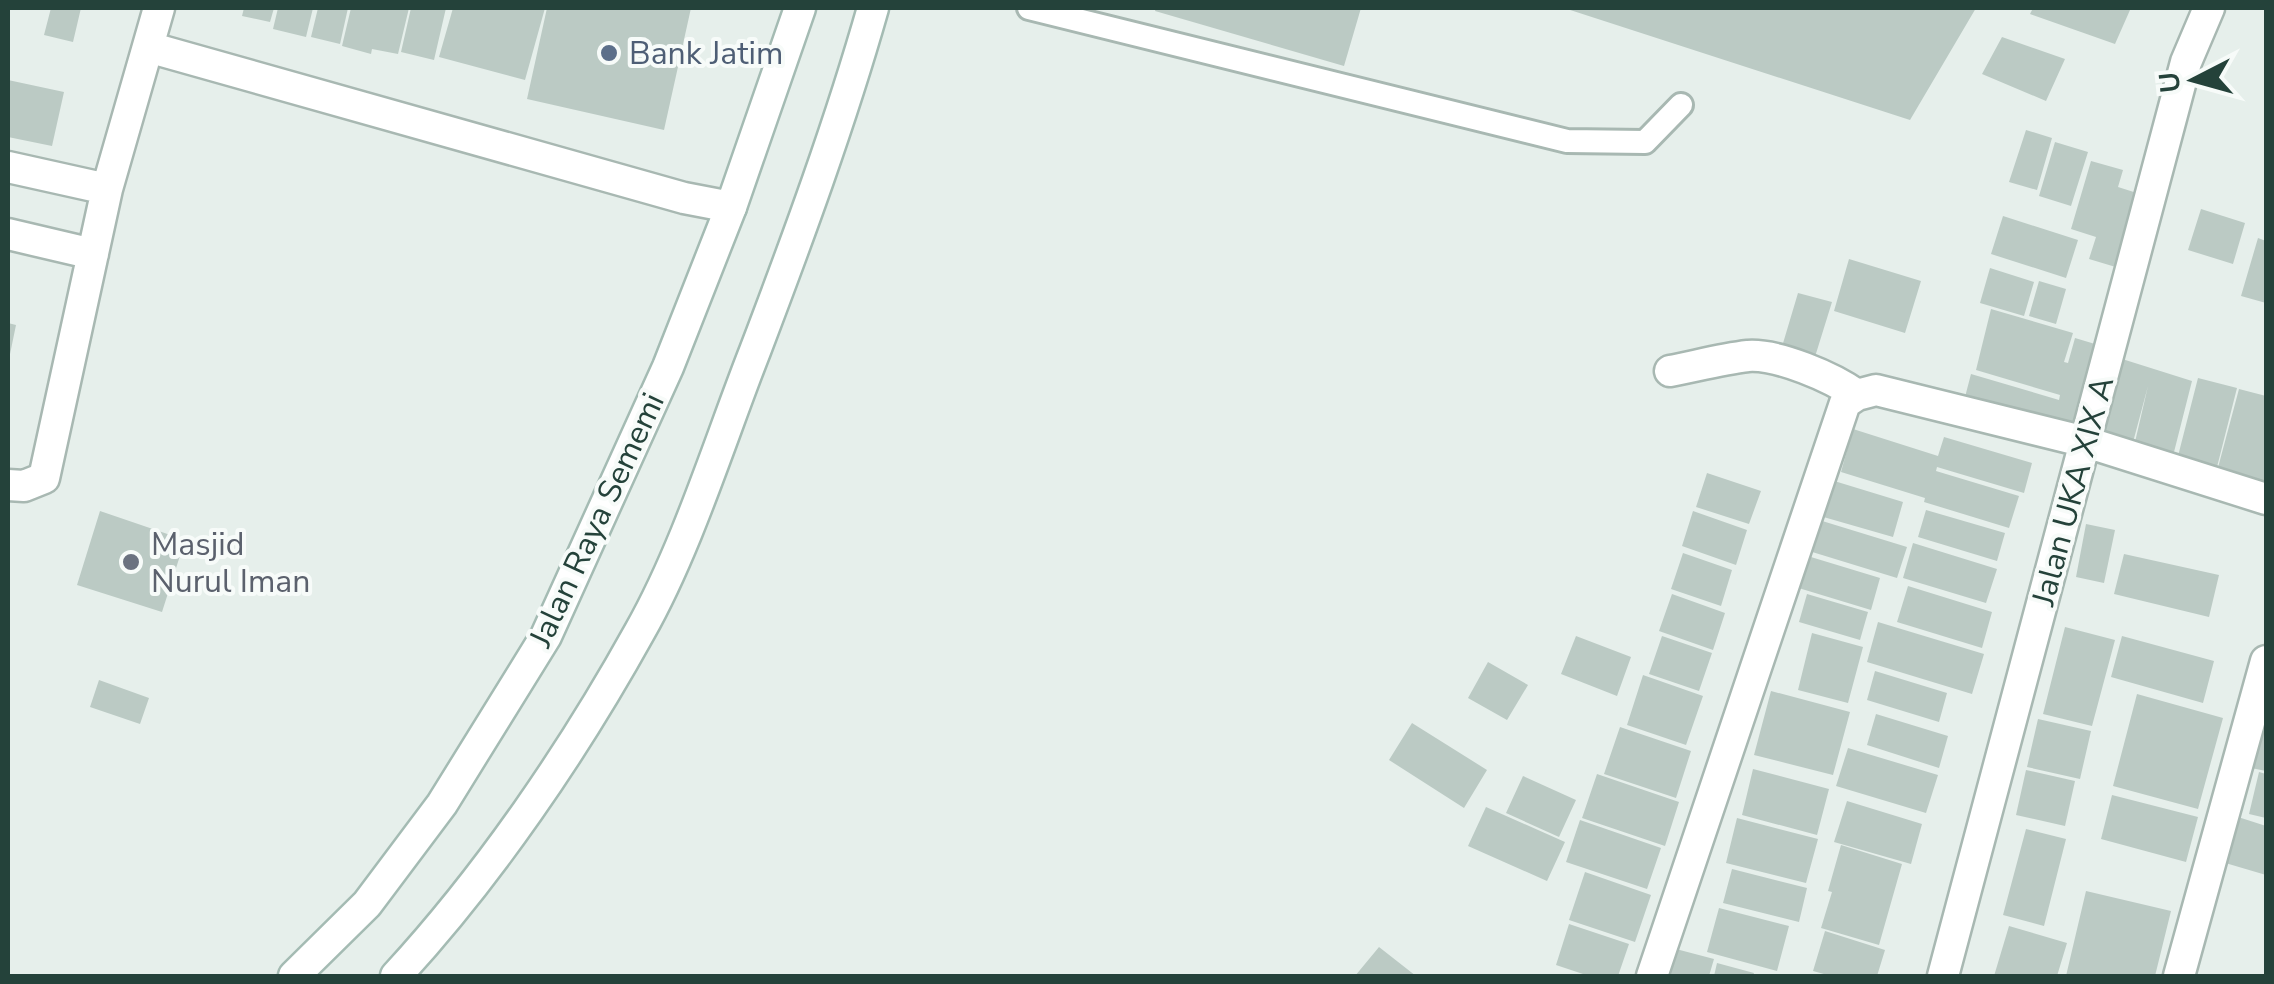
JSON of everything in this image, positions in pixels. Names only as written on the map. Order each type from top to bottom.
[{"type":"street","points":[[8,485],[24,486],[44,478],[108,189],[159,8]]},
{"type":"street","name":"Jalan Raya Sememi","points":[[294,976],[367,904],[442,804],[546,636],[668,367],[731,207],[800,8]]},
{"type":"street","points":[[396,976],[441,928],[524,818],[642,629],[685,532],[807,214],[874,8]]},
{"type":"street","name":"Jalan UKA XIX A","points":[[1943,976],[2186,62],[2209,8]]},
{"type":"street","points":[[148,47],[665,193],[731,207]]},
{"type":"street","points":[[8,167],[108,189]]},
{"type":"street","points":[[8,234],[93,254]]},
{"type":"street","points":[[1670,371],[1748,356],[1765,357],[1837,381],[1857,395]]},
{"type":"street","points":[[1652,976],[1844,403],[1876,390],[2086,442],[2266,499]]},
{"type":"street","points":[[2180,976],[2266,661]]},
{"type":"lane","points":[[1029,8],[1566,142],[1645,142],[1681,104]]},
{"type":"building","points":[[51,8],[81,8],[73,42],[44,35]]},
{"type":"building","points":[[244,8],[274,8],[270,22],[242,16]]},
{"type":"building","points":[[278,8],[313,8],[306,37],[273,29]]},
{"type":"building","points":[[318,8],[348,8],[340,44],[311,37]]},
{"type":"building","points":[[351,8],[409,8],[398,54],[372,49],[371,54],[342,46]]},
{"type":"building","points":[[411,8],[446,8],[434,60],[401,52]]},
{"type":"building","points":[[453,8],[545,8],[525,80],[439,57]]},
{"type":"building","name":"Bank Jatim","points":[[547,8],[691,8],[664,130],[527,99]]},
{"type":"building","points":[[1361,8],[1344,66],[1155,11]]},
{"type":"building","points":[[1564,8],[1976,8],[1910,120]]},
{"type":"building","points":[[2033,8],[2130,10],[2115,44],[2030,14]]},
{"type":"building","points":[[2002,37],[2065,59],[2046,101],[1982,74]]},
{"type":"building","points":[[8,80],[64,92],[52,146],[8,137]]},
{"type":"building","points":[[2026,130],[2052,138],[2037,190],[2009,182]]},
{"type":"building","points":[[2055,142],[2088,152],[2071,206],[2039,196]]},
{"type":"building","points":[[2091,161],[2123,170],[2118,187],[2140,194],[2119,268],[2089,259],[2096,237],[2071,229]]},
{"type":"building","points":[[2201,209],[2245,223],[2233,264],[2188,250]]},
{"type":"building","points":[[2003,216],[2078,240],[2066,278],[1991,254]]},
{"type":"building","points":[[2258,238],[2266,241],[2266,303],[2241,296]]},
{"type":"building","points":[[1849,259],[1921,281],[1905,333],[1834,311]]},
{"type":"building","points":[[1990,268],[2034,282],[2024,316],[1980,303]]},
{"type":"building","points":[[2039,281],[2066,289],[2056,324],[2029,316]]},
{"type":"building","points":[[1798,293],[1832,302],[1814,360],[1781,350]]},
{"type":"building","points":[[1991,309],[2073,333],[2064,362],[2068,363],[2075,338],[2105,347],[2082,436],[1965,397],[1971,374],[2059,400],[2060,395],[1976,370]]},
{"type":"building","points":[[8,323],[16,325],[9,359],[8,359]]},
{"type":"building","points":[[2119,358],[2192,381],[2174,452],[2135,442],[2148,386],[2132,446],[2098,437]]},
{"type":"building","points":[[2198,378],[2237,388],[2217,467],[2178,456]]},
{"type":"building","points":[[2239,389],[2266,396],[2265,489],[2216,475]]},
{"type":"building","points":[[1853,429],[1938,456],[1944,437],[2032,463],[2024,493],[1937,467],[1936,471],[2019,496],[2009,528],[1841,472]]},
{"type":"building","points":[[1707,473],[1761,491],[1749,524],[1696,507]]},
{"type":"building","points":[[1831,480],[1903,502],[1893,537],[1820,516]]},
{"type":"building","points":[[1926,510],[2005,533],[1997,561],[1918,537]]},
{"type":"building","name":"Masjid Nurul Iman","points":[[100,511],[185,540],[162,612],[77,585]]},
{"type":"building","points":[[1693,511],[1747,530],[1736,565],[1682,546]]},
{"type":"building","points":[[1819,520],[1907,547],[1897,578],[1809,551]]},
{"type":"building","points":[[2086,524],[2115,530],[2104,583],[2076,577]]},
{"type":"building","points":[[1913,543],[1997,569],[1986,603],[1903,578]]},
{"type":"building","points":[[1683,553],[1732,570],[1721,606],[1671,589]]},
{"type":"building","points":[[1801,554],[1880,578],[1871,610],[1792,586]]},
{"type":"building","points":[[2124,554],[2219,575],[2209,617],[2114,594]]},
{"type":"building","points":[[1908,586],[1992,612],[1982,648],[1897,622]]},
{"type":"building","points":[[1672,594],[1725,613],[1713,650],[1659,631]]},
{"type":"building","points":[[1807,594],[1868,612],[1860,640],[1799,622]]},
{"type":"building","points":[[1878,622],[1984,654],[1972,694],[1867,662]]},
{"type":"building","points":[[2065,627],[2115,640],[2092,726],[2043,714]]},
{"type":"building","points":[[1812,633],[1863,647],[1848,703],[1798,690]]},
{"type":"building","points":[[1576,636],[1631,657],[1617,696],[1561,674]]},
{"type":"building","points":[[1662,636],[1712,653],[1699,691],[1649,674]]},
{"type":"building","points":[[2122,636],[2214,661],[2203,703],[2111,677]]},
{"type":"building","points":[[1488,662],[1528,685],[1507,720],[1468,698]]},
{"type":"building","points":[[1875,671],[1947,693],[1939,722],[1867,700]]},
{"type":"building","points":[[1643,675],[1703,696],[1686,745],[1627,725]]},
{"type":"building","points":[[99,680],[149,698],[140,724],[90,707]]},
{"type":"building","points":[[1771,691],[1850,712],[1833,775],[1754,755]]},
{"type":"building","points":[[2137,694],[2223,718],[2198,809],[2113,786]]},
{"type":"building","points":[[1876,714],[1948,736],[1939,768],[1867,745]]},
{"type":"building","points":[[2263,718],[2266,719],[2266,771],[2251,768]]},
{"type":"building","points":[[2038,719],[2091,731],[2080,779],[2027,767]]},
{"type":"building","points":[[1412,723],[1487,770],[1464,808],[1389,760]]},
{"type":"building","points":[[1620,727],[1691,751],[1676,798],[1604,774]]},
{"type":"building","points":[[1848,748],[1938,775],[1926,813],[1836,786]]},
{"type":"building","points":[[1753,769],[1829,789],[1817,835],[1742,815]]},
{"type":"building","points":[[2026,770],[2075,781],[2065,826],[2016,815]]},
{"type":"building","points":[[2259,772],[2266,774],[2266,818],[2249,814]]},
{"type":"building","points":[[1597,774],[1679,802],[1665,846],[1582,818]]},
{"type":"building","points":[[1523,776],[1576,800],[1559,837],[1506,813]]},
{"type":"building","points":[[2112,795],[2198,817],[2186,862],[2101,839]]},
{"type":"building","points":[[1847,801],[1922,824],[1911,864],[1834,842]]},
{"type":"building","points":[[1486,807],[1565,842],[1547,881],[1468,846]]},
{"type":"building","points":[[2235,816],[2266,826],[2266,875],[2222,862]]},
{"type":"building","points":[[1737,818],[1818,839],[1806,883],[1726,863]]},
{"type":"building","points":[[1580,820],[1661,848],[1647,889],[1566,862]]},
{"type":"building","points":[[2026,829],[2066,839],[2044,926],[2003,915]]},
{"type":"building","points":[[1841,845],[1902,864],[1879,945],[1821,928]]},
{"type":"building","points":[[1732,869],[1807,888],[1799,922],[1723,903]]},
{"type":"building","points":[[1585,872],[1651,895],[1635,942],[1569,920]]},
{"type":"building","points":[[2086,891],[2171,911],[2155,976],[2066,976]]},
{"type":"building","points":[[1719,908],[1789,926],[1777,971],[1707,952]]},
{"type":"building","points":[[1569,924],[1629,944],[1618,976],[1589,976],[1556,965]]},
{"type":"building","points":[[2009,926],[2067,943],[2057,976],[1994,976]]},
{"type":"building","points":[[1825,931],[1885,950],[1877,976],[1831,976],[1813,971]]},
{"type":"building","points":[[1379,947],[1416,976],[1355,976]]},
{"type":"building","points":[[1676,949],[1714,959],[1709,976],[1669,976]]},
{"type":"building","points":[[1717,963],[1754,973],[1714,976]]},
{"type":"place","name":"Bank Jatim","points":[[609,53]]},
{"type":"place","name":"Masjid Nurul Iman","points":[[131,562]]}]
